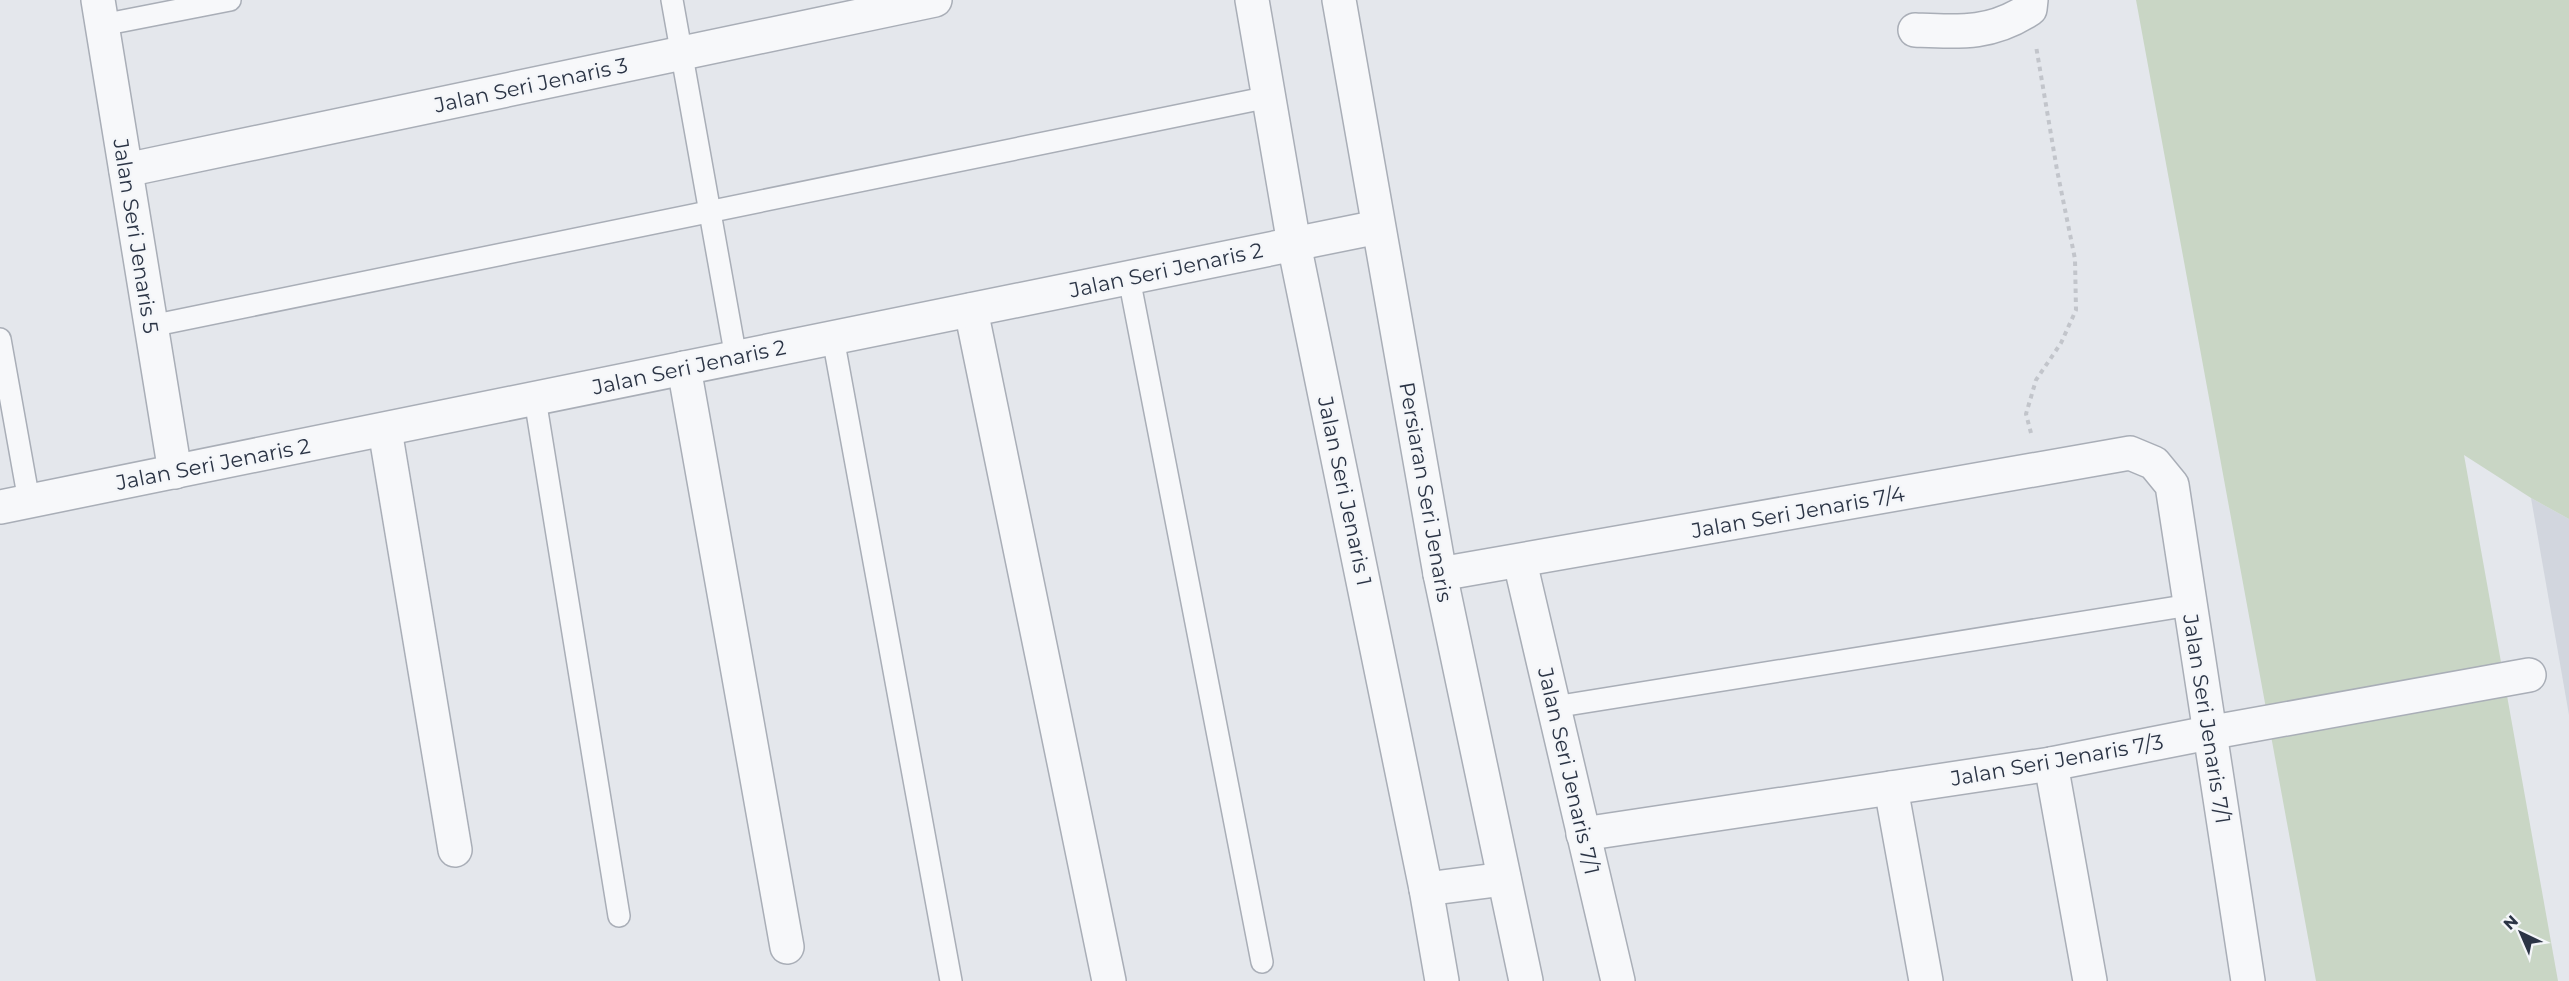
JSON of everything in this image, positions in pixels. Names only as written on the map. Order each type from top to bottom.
[{"type":"street","name":"Jalan Seri Jenaris 3","points":[[126,170],[935,0]]},
{"type":"street","name":"Jalan Seri Jenaris 1","points":[[1252,0],[1294,244],[1426,889],[1442,981]]},
{"type":"street","name":"Persiaran Seri Jenaris","points":[[1339,0],[1440,574],[1526,981]]},
{"type":"street","points":[[1915,30],[1963,32],[1986,30],[2011,22],[2031,5]]},
{"type":"street","name":"Jalan Seri Jenaris 5","points":[[100,13],[175,472]]},
{"type":"street","name":"Jalan Seri Jenaris 2","points":[[14,504],[1378,227]]},
{"type":"street","points":[[971,310],[1109,981]]},
{"type":"street","points":[[684,368],[787,946]]},
{"type":"street","points":[[385,430],[455,850]]},
{"type":"street","name":"Jalan Seri Jenaris 7/4","points":[[1440,574],[2130,453],[2154,463]]},
{"type":"street","name":"Jalan Seri Jenaris 7/1","points":[[2154,463],[2172,485],[2247,981]]},
{"type":"street","name":"Jalan Seri Jenaris 7/1","points":[[1520,561],[1618,981]]},
{"type":"street","name":"Jalan Seri Jenaris 7/3","points":[[1583,834],[2051,764],[2529,675]]},
{"type":"street","points":[[2051,764],[2090,981]]},
{"type":"street","points":[[1891,788],[1926,981]]},
{"type":"street","points":[[1426,889],[1504,879]]},
{"type":"lane","points":[[100,13],[230,0]]},
{"type":"lane","points":[[672,0],[736,358]]},
{"type":"lane","points":[[151,326],[1269,97]]},
{"type":"lane","points":[[1129,278],[1262,962]]},
{"type":"lane","points":[[833,338],[951,981]]},
{"type":"lane","points":[[0,339],[14,504]]},
{"type":"lane","points":[[535,399],[619,916]]},
{"type":"lane","points":[[1554,707],[2190,605]]},
{"type":"path","points":[[2031,5],[2056,170],[2075,259],[2076,310],[2061,343],[2036,380],[2026,414],[2040,469]]},
{"type":"shaded area","points":[[2531,498],[2569,519],[2569,715]]},
{"type":"green space","points":[[2136,0],[2569,0],[2569,519],[2531,498],[2464,455],[2558,981],[2316,981]]}]
